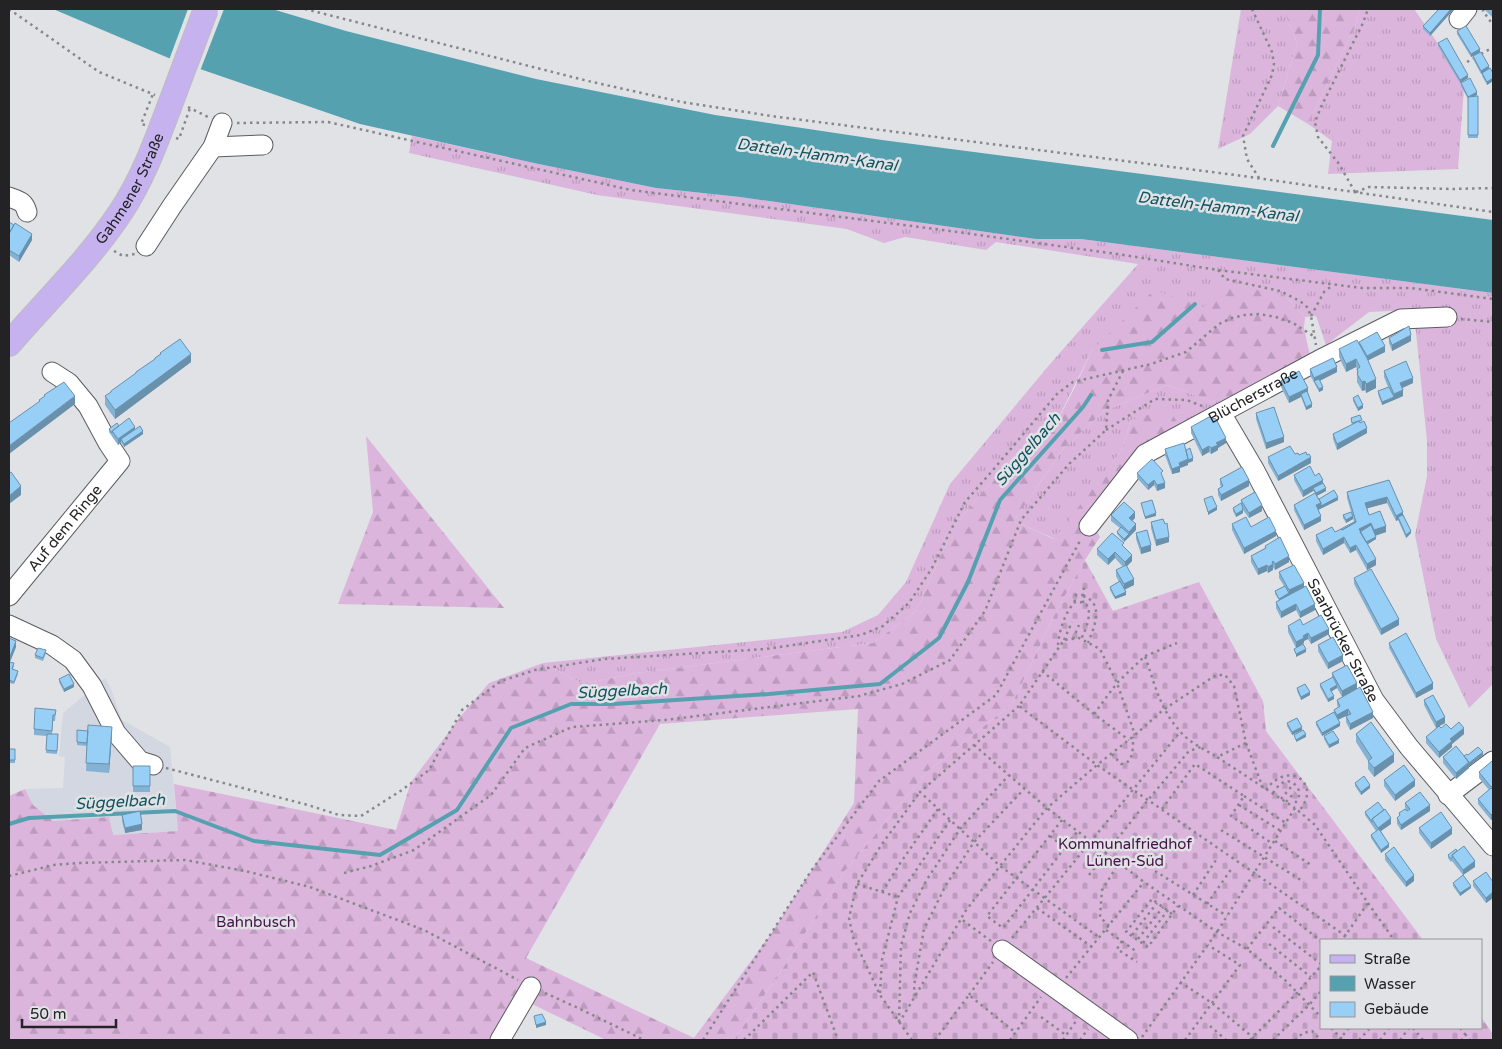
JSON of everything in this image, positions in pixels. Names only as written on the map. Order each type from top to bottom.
[{"type":"main road","name":"Gahmener Straße","points":[[9,344],[78,268],[121,212],[145,167],[206,9]]},
{"type":"street","points":[[146,246],[213,147],[222,124]]},
{"type":"street","points":[[213,147],[263,145]]},
{"type":"street","points":[[9,197],[20,201],[28,212]]},
{"type":"street","name":"Blücherstraße","points":[[1089,526],[1145,454],[1319,360],[1401,319],[1447,317]]},
{"type":"street","name":"Auf dem Ringe","points":[[9,596],[120,461],[88,406],[69,383],[52,372]]},
{"type":"street","name":"Saarbrücker Straße","points":[[1221,413],[1254,469],[1374,700],[1448,795],[1493,846]]},
{"type":"street","points":[[9,625],[52,645],[72,660],[92,686],[116,733],[140,762],[153,766]]},
{"type":"street","points":[[1448,795],[1493,761]]},
{"type":"street","points":[[1002,950],[1128,1040]]},
{"type":"street","points":[[500,1040],[530,987]]},
{"type":"path","points":[[304,9],[560,74],[682,102],[771,116],[1259,178],[1493,212]]},
{"type":"path","points":[[1252,9],[1272,52],[1274,64],[1272,75],[1243,136],[1247,159],[1259,178]]},
{"type":"path","points":[[1355,192],[1339,164],[1318,137],[1315,122],[1368,9]]},
{"type":"path","points":[[1484,9],[1493,25]]},
{"type":"path","points":[[1466,62],[1493,49]]},
{"type":"path","points":[[141,124],[170,104],[179,139]]},
{"type":"path","points":[[328,122],[630,190],[935,229],[1218,270],[1362,288],[1411,288],[1493,299]]},
{"type":"path","points":[[1355,192],[1369,187],[1493,188]]},
{"type":"path","points":[[99,242],[123,256],[132,256],[146,246]]},
{"type":"path","points":[[1218,270],[1224,279],[1280,291],[1307,307],[1311,316],[1319,360]]},
{"type":"path","points":[[1311,316],[1324,292],[1333,284]]},
{"type":"path","points":[[153,766],[308,805],[338,815],[361,816],[402,790],[428,770],[462,710],[501,681],[535,670],[604,659],[766,649],[861,635],[883,626],[909,603],[932,568],[965,502],[1057,394],[1073,382],[1151,364],[1186,352],[1219,324],[1232,318],[1246,315],[1259,314],[1276,317],[1293,323],[1315,337]]},
{"type":"path","points":[[1447,317],[1493,322]]},
{"type":"path","points":[[1106,430],[1108,400],[1123,371]]},
{"type":"path","points":[[344,874],[414,850],[491,795],[525,748],[572,727],[665,720],[859,696],[902,684],[950,660],[985,611],[1021,520],[1070,464],[1106,430],[1155,399],[1187,400],[1221,413]]},
{"type":"path","points":[[703,1040],[811,871],[879,780],[996,695],[1089,526]]},
{"type":"path","points":[[1081,639],[1089,622],[1089,611],[1083,603],[1084,587]]},
{"type":"path","points":[[1075,602],[1074,597],[1076,595],[1083,596],[1089,598],[1095,605],[1097,615],[1095,626],[1088,643]]},
{"type":"path","points":[[1058,647],[1062,626],[1072,604],[1080,601],[1083,603]]},
{"type":"path","points":[[912,1040],[880,994],[853,937],[849,918],[857,884],[882,844],[920,792],[1019,706],[1064,640],[1072,622]]},
{"type":"path","points":[[1074,639],[1079,625]]},
{"type":"path","points":[[1064,640],[1081,639],[1100,649],[1116,684],[1134,736],[1129,761],[1121,764],[1112,754]]},
{"type":"path","points":[[1094,714],[1116,684],[1145,656],[1177,643]]},
{"type":"path","points":[[1145,656],[1163,710],[1180,732],[1294,807],[1315,825],[1393,939]]},
{"type":"path","points":[[1042,672],[1129,740]]},
{"type":"path","points":[[899,1023],[961,919],[1000,866],[1047,808],[1163,710],[1217,675],[1225,675],[1234,686],[1246,743],[1265,789]]},
{"type":"path","points":[[1019,706],[1097,765],[1348,939]]},
{"type":"path","points":[[935,1040],[1002,950],[1180,732]]},
{"type":"path","points":[[1217,757],[1246,743]]},
{"type":"path","points":[[974,745],[1047,808],[1119,864],[1217,932],[1247,949],[1286,981],[1320,1016]]},
{"type":"path","points":[[1089,875],[1189,751],[1201,747]]},
{"type":"path","points":[[1162,809],[1196,764],[1286,823]]},
{"type":"path","points":[[1265,789],[1280,777],[1292,774],[1306,787],[1308,794],[1306,802],[1299,811]]},
{"type":"path","points":[[899,1023],[901,946],[910,913],[926,882],[960,829],[1009,776]]},
{"type":"path","points":[[1139,1040],[1217,932],[1286,823],[1300,794],[1297,787],[1290,781],[1285,781],[1272,794]]},
{"type":"path","points":[[1281,799],[1291,787]]},
{"type":"path","points":[[914,996],[924,929],[946,885],[974,842],[1024,788]]},
{"type":"path","points":[[920,792],[1000,866],[1100,938]]},
{"type":"path","points":[[1286,802],[1295,792]]},
{"type":"path","points":[[1244,796],[1231,816],[1311,865]]},
{"type":"path","points":[[1239,805],[1281,831]]},
{"type":"path","points":[[882,892],[938,809]]},
{"type":"path","points":[[880,994],[882,960],[898,897],[950,820]]},
{"type":"path","points":[[1062,820],[987,916],[1003,928],[1077,831]]},
{"type":"path","points":[[1222,830],[1304,882]]},
{"type":"path","points":[[1050,836],[1065,848]]},
{"type":"path","points":[[9,876],[54,865],[185,860],[246,871],[310,887],[424,930],[530,987],[644,1040]]},
{"type":"path","points":[[1193,895],[1216,860]]},
{"type":"path","points":[[1109,926],[1100,916],[1102,890],[1119,864]]},
{"type":"path","points":[[1207,904],[1232,868]]},
{"type":"path","points":[[1155,871],[1227,916]]},
{"type":"path","points":[[1010,1040],[1054,986],[1100,938],[1144,882]]},
{"type":"path","points":[[857,884],[898,897]]},
{"type":"path","points":[[1172,914],[1152,899],[1126,932],[1148,947],[1178,906]]},
{"type":"path","points":[[1132,936],[1157,903]]},
{"type":"path","points":[[1343,939],[1368,903]]},
{"type":"path","points":[[1138,940],[1163,907]]},
{"type":"path","points":[[1037,908],[1092,947]]},
{"type":"path","points":[[1247,949],[1279,908],[1320,940]]},
{"type":"path","points":[[1143,943],[1168,910]]},
{"type":"path","points":[[961,919],[1002,950]]},
{"type":"path","points":[[1273,927],[1320,964]]},
{"type":"path","points":[[1106,930],[1138,952]]},
{"type":"path","points":[[1122,942],[1117,949],[1137,962]]},
{"type":"path","points":[[1186,1040],[1240,965],[1208,944]]},
{"type":"path","points":[[1269,944],[1311,977]]},
{"type":"path","points":[[1180,982],[1212,1003],[1253,1039],[1298,993],[1320,966]]},
{"type":"path","points":[[744,1040],[813,972],[838,1040]]},
{"type":"path","points":[[1273,1040],[1309,1006],[1320,992]]},
{"type":"path","points":[[969,995],[1016,1033]]},
{"type":"path","points":[[1063,1040],[1084,1009]]},
{"type":"path","points":[[1041,1017],[1066,1035]]},
{"type":"path","points":[[1210,1026],[1226,1040]]},
{"type":"path","points":[[1332,1029],[1341,1039]]},
{"type":"path","points":[[1360,1040],[1369,1029]]},
{"type":"path","points":[[1380,1040],[1389,1029]]},
{"type":"path","points":[[1400,1040],[1410,1029]]},
{"type":"path","points":[[1412,1029],[1420,1039]]},
{"type":"path","points":[[1461,1029],[1470,1040]]},
{"type":"path","points":[[1296,1040],[1302,1033],[1312,1031],[1319,1040]]},
{"type":"path","points":[[1462,1040],[1465,1034]]},
{"type":"shaded area","points":[[105,678],[122,720],[170,747],[178,831],[112,835],[109,817],[53,821],[33,805],[25,789],[63,788],[65,757],[59,756],[63,713]]},
{"type":"green space","points":[[1241,9],[1283,9],[1297,43],[1278,106],[1250,134],[1218,149]]},
{"type":"green space","points":[[1283,9],[1360,9],[1355,27],[1308,124],[1278,106],[1297,43]]},
{"type":"green space","points":[[1360,9],[1414,9],[1442,49],[1464,88],[1458,169],[1328,174],[1332,141],[1308,124],[1355,27]]},
{"type":"green space","points":[[412,136],[656,188],[740,197],[1036,239],[1081,239],[1493,293],[1493,684],[1469,708],[1436,639],[1415,535],[1427,476],[1427,441],[1416,332],[1411,310],[1369,312],[1326,345],[1316,316],[1305,317],[1284,295],[1204,307],[1092,350],[1052,431],[1014,455],[954,526],[916,611],[873,643],[637,673],[583,684],[543,663],[842,632],[878,615],[906,582],[950,484],[1050,364],[1138,264],[996,242],[986,250],[905,237],[884,243],[847,229],[597,195],[409,153]]},
{"type":"green space","name":"Bahnbusch","points":[[1225,284],[1284,295],[1305,317],[1304,328],[1310,356],[1219,404],[1167,385],[1104,411],[1063,449],[1014,521],[1054,539],[1122,450],[1131,420],[1169,408],[1179,426],[1087,515],[1100,537],[1056,612],[1012,704],[928,771],[845,871],[734,1040],[606,1040],[532,1004],[511,1040],[9,1040],[9,796],[25,789],[33,805],[53,821],[109,817],[113,835],[178,831],[174,784],[396,830],[411,782],[461,716],[489,683],[543,663],[583,684],[637,673],[873,643],[916,611],[954,526],[1014,455],[1052,431],[1092,350],[1154,290],[1204,307]],"holes":[[[858,709],[854,803],[771,934],[694,1038],[526,958],[660,724]]]},
{"type":"green space","points":[[1167,385],[1219,404],[1179,426],[1131,420],[1122,450],[1055,539],[1014,521],[1063,449],[1104,411]]},
{"type":"green space","points":[[366,436],[504,608],[338,604],[373,512]]},
{"type":"green space","name":"Kommunalfriedhof Lünen-Süd","points":[[1085,560],[1113,611],[1199,582],[1263,701],[1266,731],[1422,939],[1320,939],[1320,1029],[1482,1029],[1482,1018],[1493,1034],[1493,1040],[734,1040],[845,871],[928,771],[1012,704],[1056,612]]},
{"type":"water","name":"Datteln-Hamm-Kanal","points":[[53,9],[272,9],[346,31],[536,79],[715,115],[882,140],[1493,220],[1493,293],[1081,239],[1036,239],[740,197],[656,188],[360,124],[171,59]]},
{"type":"pier","points":[[188,9],[224,9],[200,71],[169,60]]},
{"type":"building","points":[[1439,9],[1451,9],[1430,33],[1423,26]]},
{"type":"building","points":[[1466,26],[1480,49],[1471,54],[1457,31]]},
{"type":"building","points":[[1447,38],[1468,75],[1460,80],[1438,43]]},
{"type":"building","points":[[1481,52],[1489,66],[1481,71],[1473,56]]},
{"type":"building","points":[[1490,68],[1493,78],[1487,82],[1482,73]]},
{"type":"building","points":[[1470,78],[1477,92],[1468,97],[1461,83]]},
{"type":"building","points":[[1478,96],[1478,135],[1468,135],[1468,97]]},
{"type":"building","points":[[9,222],[14,225],[9,233]]},
{"type":"building","points":[[15,223],[32,234],[19,256],[9,250],[9,234]]},
{"type":"building","points":[[1409,326],[1411,335],[1392,345],[1389,338]]},
{"type":"building","points":[[1377,332],[1385,346],[1367,356],[1359,342]]},
{"type":"building","points":[[180,339],[191,354],[115,410],[105,396]]},
{"type":"building","points":[[1357,340],[1376,379],[1366,384],[1365,381],[1362,382],[1357,374],[1357,369],[1360,367],[1356,359],[1346,364],[1339,349]]},
{"type":"building","points":[[1333,358],[1337,367],[1314,378],[1310,369]]},
{"type":"building","points":[[1406,361],[1413,378],[1400,383],[1403,390],[1394,394],[1384,371]]},
{"type":"building","points":[[1299,371],[1308,388],[1289,397],[1281,381]]},
{"type":"building","points":[[1319,379],[1323,387],[1319,389],[1314,381]]},
{"type":"building","points":[[64,382],[75,396],[9,446],[9,423],[40,401],[44,395]]},
{"type":"building","points":[[1389,387],[1394,397],[1382,402],[1378,391]]},
{"type":"building","points":[[1307,391],[1312,404],[1306,407],[1301,394]]},
{"type":"building","points":[[1358,395],[1363,405],[1358,408],[1353,398]]},
{"type":"building","points":[[1274,407],[1284,437],[1266,443],[1256,413]]},
{"type":"building","points":[[1360,415],[1362,420],[1352,423],[1351,418]]},
{"type":"building","points":[[1209,417],[1216,419],[1226,438],[1216,443],[1218,445],[1211,448],[1209,446],[1202,450],[1191,427]]},
{"type":"building","points":[[129,418],[135,427],[118,439],[112,431]]},
{"type":"building","points":[[1359,421],[1360,423],[1364,421],[1367,428],[1337,444],[1333,434]]},
{"type":"building","points":[[117,423],[119,426],[112,433],[109,429]]},
{"type":"building","points":[[140,426],[143,431],[124,444],[121,439]]},
{"type":"building","points":[[1184,443],[1188,459],[1179,463],[1180,466],[1172,469],[1165,449]]},
{"type":"building","points":[[1290,446],[1295,454],[1298,453],[1299,455],[1306,452],[1311,457],[1278,476],[1268,457]]},
{"type":"building","points":[[1190,448],[1193,458],[1188,460],[1186,450]]},
{"type":"building","points":[[1152,459],[1163,471],[1161,473],[1165,483],[1157,485],[1154,480],[1148,485],[1137,473]]},
{"type":"building","points":[[1310,466],[1315,476],[1319,473],[1323,480],[1303,491],[1294,475]]},
{"type":"building","points":[[1242,467],[1249,480],[1221,495],[1218,489],[1223,486],[1220,479]]},
{"type":"building","points":[[11,472],[21,486],[9,496],[9,473]]},
{"type":"building","points":[[1389,480],[1403,512],[1396,516],[1387,497],[1365,503],[1369,515],[1380,511],[1386,526],[1374,530],[1371,523],[1359,529],[1376,559],[1367,564],[1356,545],[1350,548],[1344,537],[1323,549],[1316,535],[1332,527],[1335,532],[1342,530],[1356,522],[1347,492]]},
{"type":"building","points":[[1323,483],[1326,488],[1316,493],[1313,488]]},
{"type":"building","points":[[1334,490],[1338,497],[1321,506],[1319,499]]},
{"type":"building","points":[[1255,492],[1262,505],[1249,513],[1241,500]]},
{"type":"building","points":[[1315,493],[1321,503],[1316,505],[1321,516],[1304,525],[1294,505]]},
{"type":"building","points":[[1212,496],[1217,507],[1208,512],[1204,499]]},
{"type":"building","points":[[1152,500],[1156,513],[1145,517],[1141,503]]},
{"type":"building","points":[[1124,502],[1135,512],[1129,518],[1136,524],[1129,532],[1111,515]]},
{"type":"building","points":[[1241,503],[1243,510],[1236,514],[1233,508]]},
{"type":"building","points":[[1351,512],[1353,516],[1346,520],[1343,515]]},
{"type":"building","points":[[1403,515],[1411,531],[1406,535],[1398,517]]},
{"type":"building","points":[[1246,517],[1251,527],[1269,517],[1276,531],[1244,548],[1232,524]]},
{"type":"building","points":[[1163,519],[1165,524],[1167,523],[1169,537],[1156,540],[1151,522]]},
{"type":"building","points":[[1356,521],[1342,530],[1341,529]]},
{"type":"building","points":[[1371,525],[1376,537],[1366,542],[1360,532]]},
{"type":"building","points":[[1121,527],[1129,534],[1124,539],[1117,532]]},
{"type":"building","points":[[1147,530],[1151,545],[1141,548],[1136,533]]},
{"type":"building","points":[[1112,533],[1124,543],[1122,545],[1132,555],[1125,562],[1115,552],[1108,559],[1097,549]]},
{"type":"building","points":[[1280,537],[1289,556],[1275,564],[1273,561],[1273,564],[1268,567],[1267,565],[1258,569],[1251,556],[1266,548],[1265,546]]},
{"type":"building","points":[[1126,565],[1134,579],[1124,584],[1116,570]]},
{"type":"building","points":[[1294,565],[1304,583],[1289,590],[1279,572]]},
{"type":"building","points":[[1371,569],[1399,619],[1381,629],[1354,578]]},
{"type":"building","points":[[1120,581],[1126,592],[1115,597],[1110,587]]},
{"type":"building","points":[[1285,586],[1289,593],[1279,599],[1275,591]]},
{"type":"building","points":[[1306,586],[1315,604],[1300,612],[1296,604],[1281,612],[1276,602]]},
{"type":"building","points":[[1321,615],[1329,629],[1311,638],[1308,633],[1303,636],[1304,638],[1296,642],[1288,626],[1300,619],[1303,625]]},
{"type":"building","points":[[1406,633],[1433,683],[1416,693],[1389,643]]},
{"type":"building","points":[[1333,637],[1343,655],[1328,663],[1318,645]]},
{"type":"building","points":[[9,638],[16,641],[9,659]]},
{"type":"building","points":[[1303,644],[1306,649],[1296,654],[1294,649]]},
{"type":"building","points":[[38,648],[46,650],[43,658],[35,655]]},
{"type":"building","points":[[9,662],[14,663],[12,669],[18,671],[14,682],[9,680]]},
{"type":"building","points":[[1347,665],[1357,683],[1342,691],[1332,673]]},
{"type":"building","points":[[69,674],[74,684],[64,689],[59,679]]},
{"type":"building","points":[[1333,677],[1337,685],[1330,689],[1334,696],[1328,699],[1320,684]]},
{"type":"building","points":[[1305,684],[1310,692],[1301,697],[1297,688]]},
{"type":"building","points":[[1360,687],[1373,712],[1350,724],[1346,716],[1351,714],[1348,709],[1337,715],[1334,710],[1340,706],[1337,700]]},
{"type":"building","points":[[1433,695],[1445,717],[1436,722],[1424,700]]},
{"type":"building","points":[[35,708],[56,710],[55,715],[53,715],[52,731],[34,729]]},
{"type":"building","points":[[1334,712],[1340,723],[1322,733],[1316,722]]},
{"type":"building","points":[[1297,718],[1302,727],[1292,732],[1287,723]]},
{"type":"building","points":[[1371,722],[1394,754],[1374,768],[1368,761],[1372,758],[1356,734]]},
{"type":"building","points":[[1459,722],[1464,728],[1450,739],[1452,741],[1439,752],[1426,737],[1439,726],[1441,728],[1446,724],[1451,729]]},
{"type":"building","points":[[88,725],[112,727],[109,764],[86,763]]},
{"type":"building","points":[[77,730],[88,731],[87,743],[77,742]]},
{"type":"building","points":[[1303,730],[1306,734],[1296,740],[1294,735]]},
{"type":"building","points":[[1333,731],[1339,740],[1329,745],[1324,736]]},
{"type":"building","points":[[47,734],[58,734],[57,751],[46,750]]},
{"type":"building","points":[[1456,746],[1469,762],[1456,773],[1443,757]]},
{"type":"building","points":[[1478,747],[1483,752],[1469,763],[1464,756]]},
{"type":"building","points":[[9,749],[15,749],[15,760],[9,760]]},
{"type":"building","points":[[1492,761],[1493,785],[1491,787],[1479,772]]},
{"type":"building","points":[[1404,765],[1415,780],[1395,795],[1384,780]]},
{"type":"building","points":[[133,766],[150,766],[150,786],[133,786]]},
{"type":"building","points":[[1364,776],[1370,785],[1361,792],[1355,783]]},
{"type":"building","points":[[1491,788],[1493,790],[1493,813],[1491,815],[1478,799]]},
{"type":"building","points":[[1420,792],[1430,805],[1401,825],[1397,818],[1400,815],[1399,813],[1405,809],[1407,811],[1410,809],[1405,803]]},
{"type":"building","points":[[1378,802],[1384,810],[1372,819],[1372,822],[1365,812]]},
{"type":"building","points":[[1385,809],[1391,818],[1378,828],[1372,819]]},
{"type":"building","points":[[140,811],[142,824],[125,828],[122,815]]},
{"type":"building","points":[[1441,812],[1452,828],[1431,843],[1419,828]]},
{"type":"building","points":[[1379,829],[1389,844],[1381,850],[1371,835]]},
{"type":"building","points":[[1464,846],[1475,861],[1463,870],[1452,855]]},
{"type":"building","points":[[1394,847],[1414,875],[1406,882],[1385,854]]},
{"type":"building","points":[[1456,849],[1457,851],[1452,855],[1451,859],[1448,855]]},
{"type":"building","points":[[1486,872],[1493,882],[1493,892],[1486,898],[1473,881]]},
{"type":"building","points":[[1463,875],[1471,886],[1460,893],[1453,883]]},
{"type":"building","points":[[542,1014],[546,1022],[536,1025],[534,1016]]},
{"type":"waterway","name":"Süggelbach","points":[[1273,146],[1318,55],[1320,9]]},
{"type":"waterway","name":"Süggelbach","points":[[1102,350],[1152,342],[1195,304]]},
{"type":"waterway","name":"Süggelbach","points":[[9,824],[29,818],[175,811],[254,841],[380,855],[457,810],[511,728],[571,704],[614,704],[769,694],[880,684],[939,638],[968,582],[1000,500],[1083,407],[1091,395]]}]
